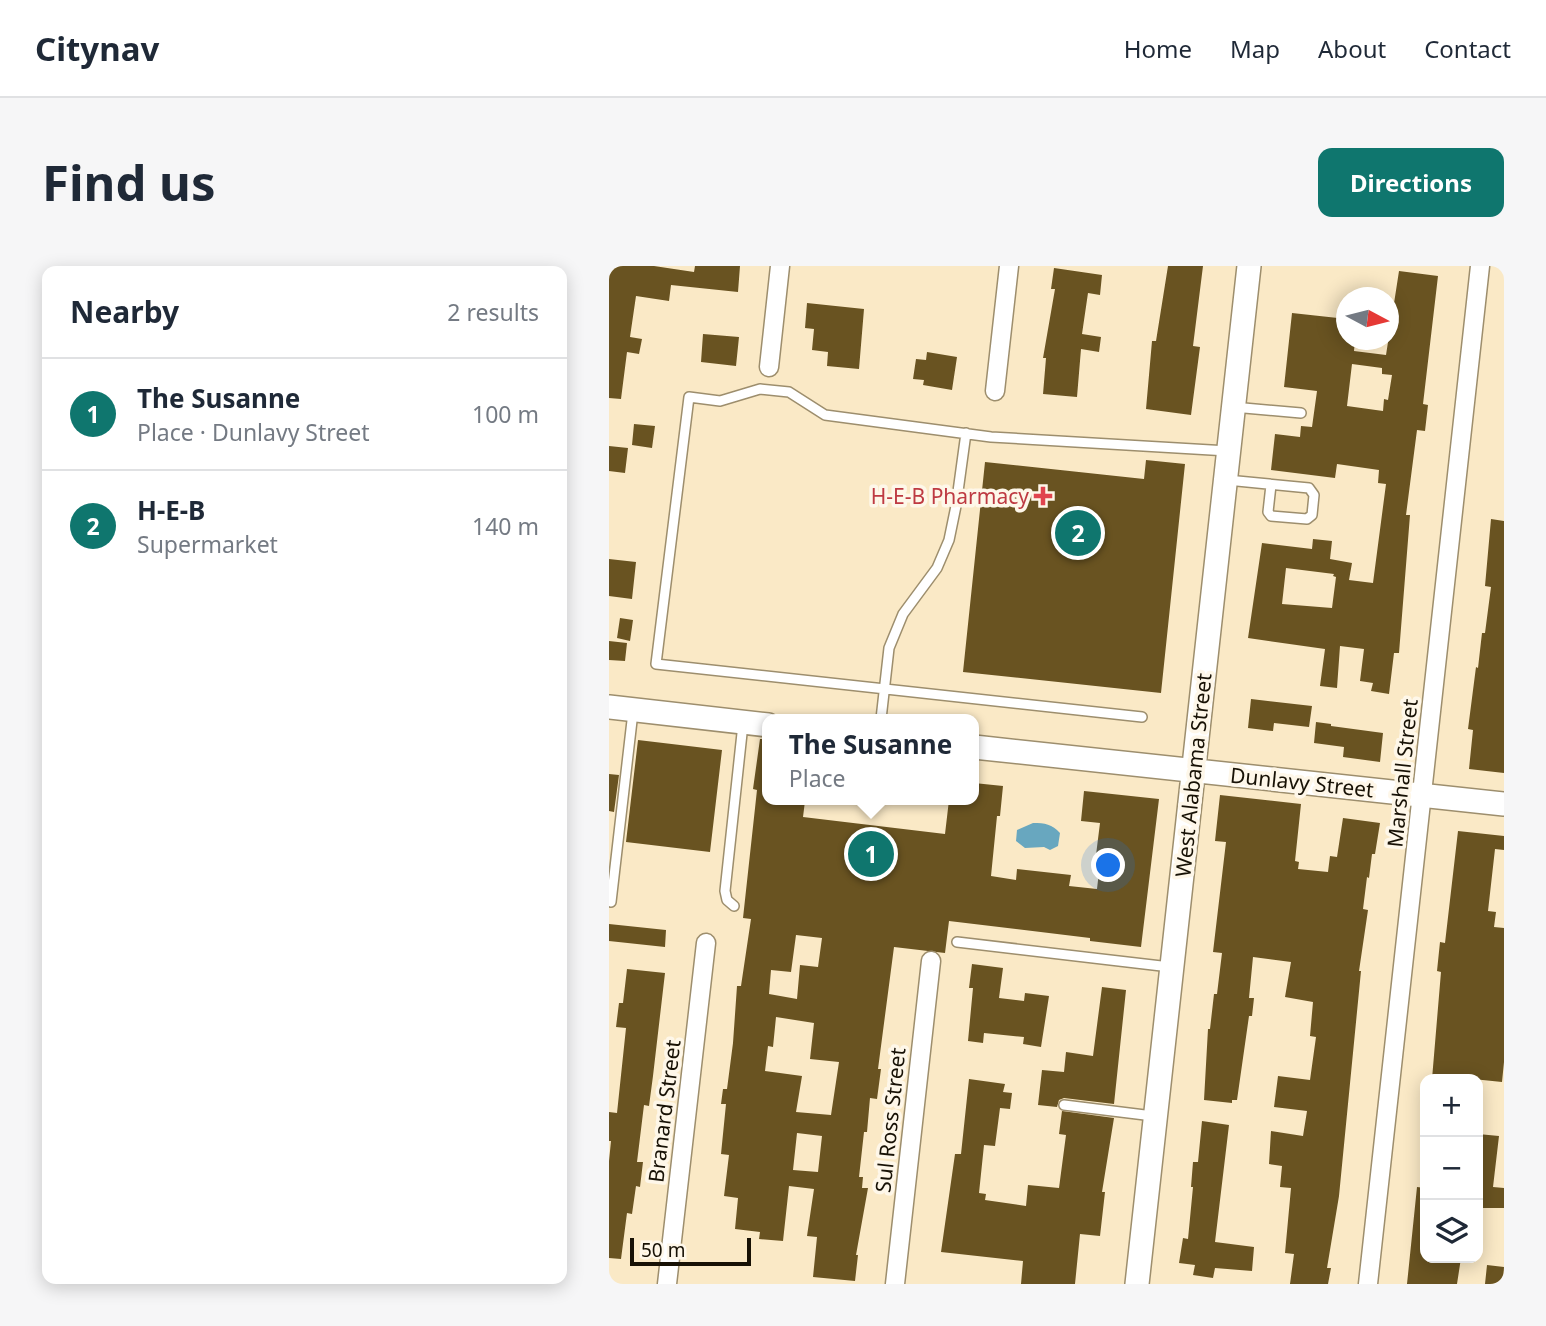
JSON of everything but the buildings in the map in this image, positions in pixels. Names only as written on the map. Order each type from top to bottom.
[{"type":"street","points":[[769,367],[780,266]]},
{"type":"street","points":[[995,391],[1009,266]]},
{"type":"street","name":"West Alabama Street","points":[[1137,1284],[1249,266]]},
{"type":"street","name":"Marshall Street","points":[[1368,1284],[1480,266]]},
{"type":"street","points":[[609,707],[762,724]]},
{"type":"street","name":"Dunlavy Street","points":[[979,748],[1504,804]]},
{"type":"street","name":"Branard Street","points":[[667,1284],[706,943]]},
{"type":"street","name":"Sul Ross Street","points":[[895,1284],[931,961]]},
{"type":"lane","points":[[1142,717],[656,664],[689,397],[720,401],[760,389],[789,392],[825,415],[991,437],[1229,451]]},
{"type":"lane","points":[[1233,407],[1301,413]]},
{"type":"lane","points":[[881,714],[890,648],[902,614],[937,568],[949,540],[966,433]]},
{"type":"lane","points":[[1226,480],[1309,488],[1314,495],[1312,515],[1307,519],[1271,516],[1268,512],[1271,485]]},
{"type":"lane","points":[[611,902],[633,710]]},
{"type":"lane","points":[[734,906],[727,900],[725,891],[743,722]]},
{"type":"lane","points":[[957,942],[1172,967]]},
{"type":"lane","points":[[1064,1105],[1155,1116]]},
{"type":"water","points":[[1033,823],[1048,825],[1057,830],[1060,833],[1058,846],[1050,850],[1044,847],[1025,848],[1016,841],[1017,830]]},
{"type":"place","name":"H-E-B Pharmacy","points":[[1043,496]]},
{"type":"place","name":"H-E-B","points":[[1078,533]]},
{"type":"place","name":"The Susanne","points":[[871,854]]}]
